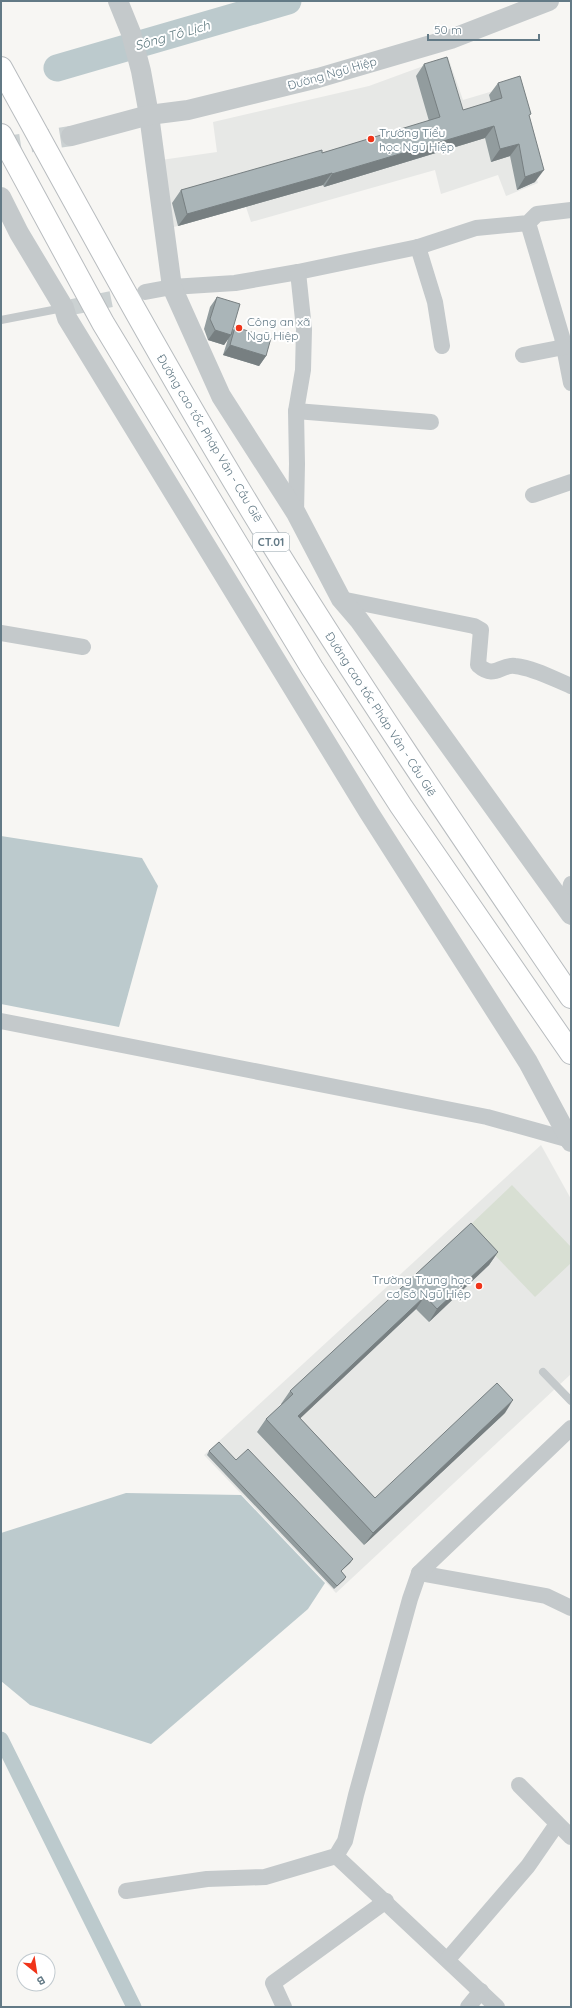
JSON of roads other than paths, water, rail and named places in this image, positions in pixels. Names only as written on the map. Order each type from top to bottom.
[{"type":"highway","name":"Đường cao tốc Pháp Vân - Cầu Giẽ","points":[[1,68],[133,309],[252,511],[426,784],[571,997]]},
{"type":"highway","name":"CT.01","points":[[1,135],[104,323],[312,668],[401,806],[571,1053]]},
{"type":"street","points":[[118,1],[130,33],[141,71],[149,115],[172,287],[221,396],[296,513],[341,599],[359,620],[568,911]]},
{"type":"street","name":"Đường Ngũ Hiệp","points":[[69,131],[149,115],[188,110],[318,78],[451,39],[549,1]]},
{"type":"street","points":[[1,197],[20,233],[68,308],[67,318],[368,811],[528,1062],[570,1141]]},
{"type":"street","points":[[145,292],[172,287],[236,283],[298,272],[418,247],[476,228],[528,223],[537,214],[571,210]]},
{"type":"street","points":[[528,223],[564,347],[571,383]]},
{"type":"street","points":[[418,247],[435,302],[442,346]]},
{"type":"street","points":[[296,513],[298,464],[296,411],[303,370],[304,328],[298,272]]},
{"type":"street","points":[[523,355],[564,347]]},
{"type":"street","points":[[296,411],[430,422]]},
{"type":"street","points":[[533,495],[571,482]]},
{"type":"street","points":[[341,599],[474,626],[481,630],[478,665],[483,670],[493,672],[514,665],[540,673],[571,686]]},
{"type":"street","points":[[1,633],[83,647]]},
{"type":"street","points":[[568,911],[571,884]]},
{"type":"street","points":[[1,1021],[480,1116],[570,1141]]},
{"type":"street","points":[[126,1891],[208,1879],[265,1877],[336,1856],[345,1841],[356,1795],[410,1599],[419,1573],[571,1428]]},
{"type":"street","points":[[419,1573],[546,1596],[571,1608]]},
{"type":"street","points":[[520,1785],[571,1837]]},
{"type":"street","points":[[448,1959],[528,1866],[557,1824]]},
{"type":"street","points":[[336,1856],[448,1959],[497,2007]]},
{"type":"street","points":[[284,2007],[273,1983],[386,1901]]},
{"type":"street","points":[[468,2007],[481,1991]]},
{"type":"lane","points":[[1,320],[68,308]]},
{"type":"lane","points":[[544,1372],[571,1401]]},
{"type":"waterway","name":"Sông Tô Lịch","points":[[57,68],[288,1]]},
{"type":"waterway","points":[[1,1739],[134,2007]]},
{"type":"tunnel","points":[[1,147],[71,136]]},
{"type":"tunnel","points":[[72,307],[136,294]]},
{"type":"place","name":"Trường Tiểu học Ngũ Hiệp","points":[[371,139]]},
{"type":"place","name":"Công an xã Ngũ Hiệp","points":[[239,328]]},
{"type":"place","name":"Trường Trung học cơ sở Ngũ Hiệp","points":[[479,1286]]}]
